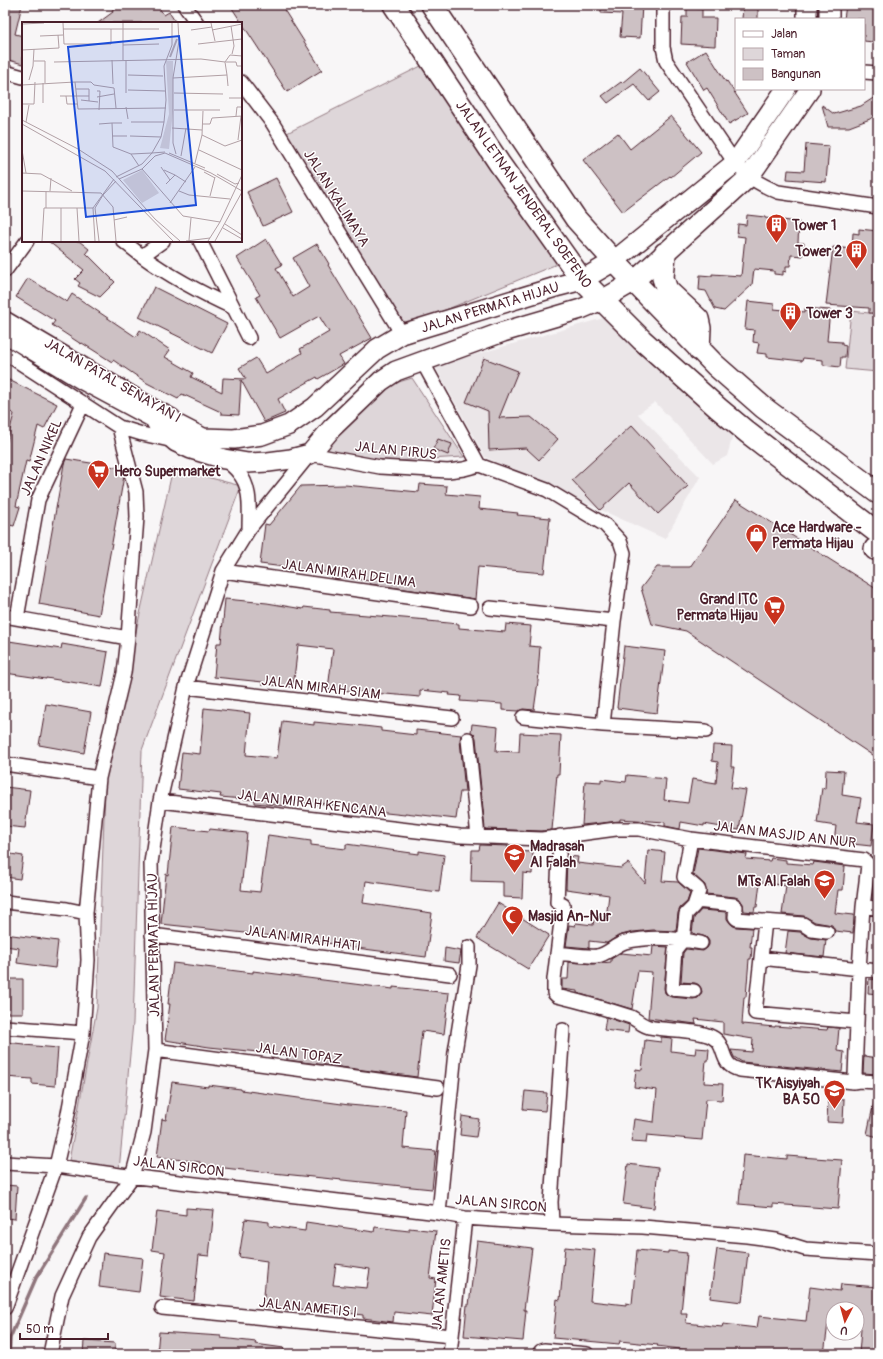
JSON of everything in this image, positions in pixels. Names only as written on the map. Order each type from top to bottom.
[{"type":"main road","name":"JALAN LETNAN JENDERAL SOEPENO","points":[[394,5],[499,163],[582,280],[642,340],[718,408],[877,543]]},
{"type":"main road","name":"JALAN LETNAN JENDERAL SOEPENO","points":[[432,5],[576,219],[614,262],[699,350],[764,408],[878,494]]},
{"type":"main road","points":[[806,5],[807,18]]},
{"type":"main road","points":[[829,5],[829,18]]},
{"type":"main road","name":"JALAN PERMATA HIJAU","points":[[148,415],[164,418],[203,438],[223,440],[249,438],[262,435],[288,424],[315,407],[377,349],[402,334],[582,280],[614,262],[735,163],[785,90]]},
{"type":"main road","name":"JALAN PERMATA HIJAU","points":[[310,454],[332,428],[381,381],[396,371],[503,332],[581,309],[602,300],[633,282],[749,177],[809,90]]},
{"type":"main road","points":[[665,253],[664,278],[667,290],[698,318],[700,328],[699,350]]},
{"type":"main road","name":"JALAN PATAL SENAYAN I","points":[[5,333],[83,380],[148,415]]},
{"type":"main road","points":[[315,407],[326,416],[332,428]]},
{"type":"main road","points":[[745,430],[749,416],[758,408],[764,408]]},
{"type":"main road","points":[[148,415],[176,442],[224,459],[248,463],[268,462],[310,454]]},
{"type":"street","points":[[184,5],[197,22]]},
{"type":"street","points":[[663,5],[662,47],[666,61],[735,163],[749,177],[778,192],[878,207]]},
{"type":"street","points":[[5,72],[22,77]]},
{"type":"street","points":[[865,72],[878,73]]},
{"type":"street","name":"JALAN KALIMAYA","points":[[242,83],[273,124],[402,334]]},
{"type":"street","points":[[5,271],[26,242]]},
{"type":"street","points":[[124,242],[166,273],[234,308]]},
{"type":"street","points":[[142,256],[162,242]]},
{"type":"street","points":[[201,242],[249,338]]},
{"type":"street","name":"JALAN PATAL SENAYAN I","points":[[5,318],[152,405],[223,440]]},
{"type":"street","name":"JALAN PATAL SENAYAN I","points":[[5,353],[119,427],[176,442]]},
{"type":"street","points":[[422,361],[479,465],[547,490],[605,525],[620,541],[624,553],[614,621],[603,725]]},
{"type":"street","name":"JALAN NIKEL","points":[[11,618],[38,500],[83,404]]},
{"type":"street","points":[[5,1308],[56,1166],[67,1119],[83,1032],[88,960],[86,913],[99,778],[124,673],[137,517],[136,492],[119,427]]},
{"type":"street","name":"JALAN PIRUS","points":[[310,454],[380,467],[448,471],[479,465]]},
{"type":"street","name":"JALAN PERMATA HIJAU","points":[[50,1354],[62,1296],[89,1237],[126,1176],[144,1132],[155,1050],[152,863],[160,801],[186,687],[223,571],[249,529],[310,454]]},
{"type":"street","points":[[224,459],[239,472],[245,483],[249,499],[249,529]]},
{"type":"street","name":"JALAN MIRAH DELIMA","points":[[223,571],[471,606]]},
{"type":"street","points":[[490,608],[614,621]]},
{"type":"street","points":[[11,618],[128,638]]},
{"type":"street","name":"JALAN MIRAH SIAM","points":[[186,687],[452,718]]},
{"type":"street","points":[[523,717],[603,725],[706,730]]},
{"type":"street","points":[[468,739],[478,837]]},
{"type":"street","points":[[5,764],[99,778]]},
{"type":"street","name":"JALAN MIRAH KENCANA","points":[[160,801],[460,836]]},
{"type":"street","name":"JALAN MASJID AN NUR","points":[[460,836],[542,839],[616,829],[632,829],[691,839],[864,860],[868,865],[863,907],[859,970],[855,1076],[859,1080]]},
{"type":"street","points":[[560,836],[557,902],[563,906],[554,986],[554,993],[557,996],[610,1010],[636,1019],[648,1027],[703,1034],[712,1037],[718,1041],[727,1062],[732,1068],[747,1071],[853,1082],[859,1080],[878,1082]]},
{"type":"street","points":[[691,839],[684,876],[698,890],[694,906],[686,914],[683,940],[675,950],[672,989],[694,991]]},
{"type":"street","points":[[696,901],[734,906],[736,907],[735,919],[803,924],[812,930],[827,932]]},
{"type":"street","points":[[5,902],[67,908],[86,913]]},
{"type":"street","points":[[863,907],[878,908]]},
{"type":"street","points":[[764,921],[761,958],[751,1012],[857,1022]]},
{"type":"street","name":"JALAN MIRAH HATI","points":[[152,935],[450,974]]},
{"type":"street","points":[[557,953],[595,956],[603,955],[626,942],[649,939],[683,940],[701,943]]},
{"type":"street","points":[[439,1213],[455,1052],[469,965],[469,947]]},
{"type":"street","points":[[761,958],[878,971]]},
{"type":"street","points":[[5,1027],[83,1032]]},
{"type":"street","points":[[552,1224],[551,1202],[563,1030]]},
{"type":"street","name":"JALAN TOPAZ","points":[[155,1050],[438,1088]]},
{"type":"street","name":"JALAN SIRCON","points":[[5,1163],[56,1166],[126,1176],[439,1213],[464,1218],[552,1224],[643,1227],[747,1236],[776,1240],[805,1249],[878,1254]]},
{"type":"street","name":"JALAN AMETIS","points":[[450,1354],[464,1218]]},
{"type":"street","name":"JALAN AMETIS I","points":[[162,1308],[452,1336]]},
{"type":"street","points":[[539,1354],[544,1350],[587,1354]]},
{"type":"shaded area","points":[[607,317],[735,428],[727,456],[713,464],[655,402],[638,414],[700,477],[665,539],[485,457],[435,366]]},
{"type":"green space","points":[[427,63],[562,262],[404,327],[287,133]]},
{"type":"green space","points":[[851,311],[878,314],[878,372],[845,369]]},
{"type":"green space","points":[[412,378],[464,457],[376,462],[317,448],[382,387]]},
{"type":"green space","points":[[173,468],[241,486],[142,750],[133,1023],[119,1170],[68,1166],[97,1008],[106,764]]},
{"type":"building","points":[[5,5],[22,5],[15,34],[22,36],[22,64],[5,59]]},
{"type":"building","points":[[119,5],[157,5],[164,15],[169,12],[175,22],[99,22],[113,12],[112,10]]},
{"type":"building","points":[[230,5],[281,5],[322,70],[287,92]]},
{"type":"building","points":[[601,5],[642,5],[640,38],[620,37],[622,14],[601,13]]},
{"type":"building","points":[[743,5],[758,5],[758,18],[742,18]]},
{"type":"building","points":[[846,5],[877,8],[873,42],[865,41],[865,18],[844,18]]},
{"type":"building","points":[[687,8],[702,9],[702,18],[716,18],[715,46],[681,44],[682,17],[687,17]]},
{"type":"building","points":[[706,50],[748,113],[729,124],[707,88],[704,90],[687,62]]},
{"type":"building","points":[[640,68],[660,92],[649,101],[634,84],[608,103],[602,96],[621,82],[622,83]]},
{"type":"building","points":[[878,95],[878,112],[870,119],[849,127],[828,127],[822,105],[834,114],[861,106]]},
{"type":"building","points":[[671,116],[701,152],[671,177],[670,176],[623,212],[583,160],[618,133],[630,149]]},
{"type":"building","points":[[806,144],[829,146],[826,182],[787,179],[788,170],[804,171]]},
{"type":"building","points":[[276,178],[293,212],[263,226],[247,192]]},
{"type":"building","name":"Tower 1","points":[[747,215],[799,222],[798,243],[804,243],[803,256],[791,255],[790,266],[786,266],[786,272],[783,271],[783,275],[774,274],[774,271],[754,269],[752,285],[724,311],[715,309],[706,291],[699,290],[700,275],[712,276],[712,274],[741,276],[745,237],[737,236],[738,224],[746,225]]},
{"type":"building","name":"Tower 2","points":[[859,229],[878,231],[878,313],[869,313],[869,308],[826,305],[833,247],[852,249],[853,233],[859,234]]},
{"type":"building","points":[[266,239],[282,265],[276,268],[293,297],[309,287],[293,258],[317,244],[372,338],[339,356],[344,364],[278,399],[285,413],[264,422],[241,380],[239,415],[221,414],[221,412],[182,394],[178,399],[147,383],[113,360],[112,362],[82,343],[81,344],[52,325],[55,321],[16,297],[28,278],[67,302],[72,294],[136,337],[140,330],[170,350],[165,357],[193,373],[191,377],[222,392],[223,378],[246,379],[239,368],[256,358],[266,374],[302,353],[300,349],[329,332],[319,316],[280,338],[256,297],[260,295],[237,258]]},
{"type":"building","points":[[49,242],[80,242],[89,249],[86,253],[115,282],[100,297],[78,286],[80,283],[75,279],[84,270]]},
{"type":"building","points":[[154,287],[227,324],[212,353],[139,317]]},
{"type":"building","name":"Tower 3","points":[[748,301],[774,304],[774,309],[805,312],[805,308],[830,310],[827,341],[842,342],[842,345],[846,346],[845,357],[841,357],[840,367],[823,365],[823,360],[803,358],[802,361],[767,357],[767,354],[757,353],[759,343],[753,342],[754,330],[745,329]]},
{"type":"building","points":[[484,358],[518,371],[499,418],[531,417],[558,439],[539,460],[526,448],[489,450],[488,411],[466,402]]},
{"type":"building","points":[[5,378],[57,404],[44,429],[38,426],[29,462],[26,461],[16,506],[20,507],[14,526],[5,524],[5,448],[14,414],[5,409]]},
{"type":"building","points":[[632,425],[688,486],[658,514],[629,483],[600,510],[572,480]]},
{"type":"building","points":[[438,439],[452,444],[448,455],[433,449]]},
{"type":"building","points":[[66,459],[121,468],[124,476],[99,615],[39,604]]},
{"type":"building","points":[[420,484],[447,486],[446,494],[480,497],[479,509],[550,518],[544,573],[478,567],[475,599],[370,584],[370,581],[340,577],[340,574],[260,564],[265,524],[269,525],[301,486],[345,485],[419,492]]},
{"type":"building","name":"Grand ITC Permata Hijau","points":[[736,500],[878,590],[878,759],[686,631],[652,624],[641,588],[657,567],[690,567]]},
{"type":"building","points":[[225,599],[267,603],[303,609],[304,607],[330,610],[330,612],[428,620],[459,624],[459,628],[505,632],[506,624],[531,626],[529,646],[540,647],[539,674],[534,710],[502,710],[502,704],[460,701],[461,696],[449,695],[450,693],[420,690],[420,697],[328,689],[333,649],[298,645],[293,687],[214,677],[217,643],[221,643]]},
{"type":"building","points":[[9,641],[61,649],[62,644],[108,652],[102,687],[5,673]]},
{"type":"building","points":[[624,646],[665,651],[657,713],[617,708]]},
{"type":"building","points":[[46,704],[91,712],[84,753],[39,745]]},
{"type":"building","points":[[204,708],[250,713],[246,755],[277,758],[282,721],[314,725],[314,722],[355,725],[381,728],[381,731],[416,735],[416,730],[461,735],[460,740],[465,792],[460,792],[456,819],[405,813],[405,815],[377,813],[350,809],[350,807],[316,803],[316,805],[286,801],[286,806],[255,803],[255,800],[220,797],[221,794],[178,789],[182,752],[200,754]]},
{"type":"building","points":[[472,724],[498,727],[496,751],[519,752],[520,733],[561,735],[559,774],[557,774],[552,830],[485,829],[476,738],[471,732]]},
{"type":"building","points":[[713,745],[732,746],[731,767],[734,767],[731,788],[746,790],[739,830],[681,822],[680,829],[665,826],[665,822],[620,819],[620,821],[582,825],[585,781],[601,782],[601,779],[626,782],[627,775],[666,779],[664,800],[688,803],[692,779],[716,783],[718,762],[712,761]]},
{"type":"building","points":[[826,770],[844,771],[842,795],[861,798],[857,822],[874,824],[871,846],[834,842],[836,826],[817,823],[822,788],[825,789]]},
{"type":"building","points":[[5,787],[30,790],[25,828],[5,826]]},
{"type":"building","points":[[173,827],[247,833],[241,890],[260,892],[268,835],[311,841],[311,845],[346,849],[346,844],[419,854],[419,851],[444,855],[439,892],[366,881],[363,903],[432,913],[426,957],[333,945],[334,944],[301,939],[161,924]]},
{"type":"building","name":"Madrasah Al Falah","points":[[480,845],[508,846],[508,851],[533,852],[532,874],[523,873],[522,898],[503,897],[503,882],[471,881],[472,850],[479,850]]},
{"type":"building","points":[[698,848],[747,854],[746,859],[770,861],[771,858],[786,860],[786,863],[813,865],[814,862],[845,866],[843,890],[838,890],[835,913],[854,915],[853,933],[835,931],[832,925],[815,922],[804,916],[782,914],[786,886],[760,882],[757,907],[755,907],[754,912],[744,911],[743,904],[740,899],[735,897],[706,894],[705,885],[693,874]]},
{"type":"building","points":[[648,850],[665,852],[662,881],[678,882],[690,893],[687,902],[680,908],[678,913],[676,931],[653,930],[633,932],[618,936],[607,943],[589,941],[589,948],[566,946],[569,925],[575,926],[576,923],[593,925],[594,917],[606,918],[609,895],[566,889],[567,856],[578,857],[577,863],[621,868],[628,863],[645,883]]},
{"type":"building","points":[[5,853],[23,856],[20,879],[5,877]]},
{"type":"building","points":[[875,871],[878,871],[878,900],[872,899]]},
{"type":"building","name":"Masjid An-Nur","points":[[498,903],[549,935],[528,969],[477,938]]},
{"type":"building","points":[[701,910],[727,912],[727,919],[732,925],[736,927],[752,928],[750,947],[752,947],[751,959],[749,959],[742,1024],[827,1030],[828,1027],[839,1028],[837,1051],[844,1052],[842,1072],[742,1062],[734,1057],[731,1050],[752,1052],[753,1039],[723,1034],[723,1022],[695,1019],[696,1024],[648,1018],[652,972],[638,971],[632,1009],[577,993],[577,991],[562,989],[562,979],[568,979],[569,962],[592,964],[611,962],[611,959],[621,953],[652,956],[653,946],[668,947],[664,988],[665,993],[671,997],[698,998],[702,992],[699,985],[695,983],[681,982],[683,953],[686,949],[703,951],[709,945],[709,941],[706,937],[692,933],[694,918]]},
{"type":"building","points":[[788,931],[800,932],[811,938],[826,940],[824,957],[785,953]]},
{"type":"building","points":[[5,934],[58,941],[55,968],[17,963],[19,948],[5,946]]},
{"type":"building","points":[[445,948],[461,951],[459,963],[444,961]]},
{"type":"building","points":[[173,963],[253,973],[253,971],[393,989],[393,987],[449,993],[444,1034],[422,1031],[417,1077],[287,1060],[287,1055],[209,1047],[165,1040],[170,1004],[168,1004]]},
{"type":"building","points":[[5,979],[23,979],[23,1013],[5,1013]]},
{"type":"building","points":[[869,979],[878,980],[878,994],[868,993]]},
{"type":"building","points":[[606,1017],[629,1025],[628,1033],[604,1030]]},
{"type":"building","points":[[661,1037],[672,1038],[671,1051],[695,1054],[696,1048],[709,1049],[708,1060],[706,1060],[704,1083],[723,1084],[722,1100],[706,1099],[702,1140],[647,1135],[646,1143],[631,1142],[634,1119],[654,1122],[657,1090],[634,1087],[636,1069],[642,1070],[645,1040],[661,1042]]},
{"type":"building","points":[[5,1042],[58,1048],[55,1086],[32,1084],[32,1079],[5,1077]]},
{"type":"building","points":[[864,1056],[878,1058],[878,1074],[863,1073]]},
{"type":"building","points":[[172,1082],[208,1087],[208,1085],[241,1089],[349,1105],[406,1110],[403,1148],[436,1151],[432,1189],[233,1169],[200,1165],[200,1162],[157,1157],[162,1119],[166,1120]]},
{"type":"building","points":[[525,1091],[547,1093],[545,1111],[523,1109]]},
{"type":"building","name":"TK Aisyiyah BA 50","points":[[828,1098],[844,1099],[843,1123],[827,1122]]},
{"type":"building","points":[[874,1102],[878,1103],[878,1137],[867,1134]]},
{"type":"building","points":[[462,1116],[479,1119],[476,1137],[460,1135]]},
{"type":"building","points":[[743,1155],[787,1159],[787,1156],[842,1160],[838,1209],[773,1204],[773,1207],[739,1204]]},
{"type":"building","points":[[628,1164],[658,1168],[654,1208],[623,1204]]},
{"type":"building","points":[[5,1185],[17,1186],[15,1219],[5,1218]]},
{"type":"building","points":[[186,1208],[214,1210],[209,1256],[199,1255],[194,1301],[160,1297],[165,1252],[152,1250],[157,1211],[186,1215]]},
{"type":"building","points":[[245,1219],[269,1222],[269,1226],[305,1231],[306,1222],[374,1232],[375,1227],[409,1231],[409,1228],[436,1231],[430,1278],[436,1279],[432,1316],[394,1312],[393,1322],[363,1318],[363,1315],[324,1310],[323,1312],[292,1308],[292,1310],[263,1307],[267,1261],[239,1257]],"holes":[[[336,1264],[370,1269],[367,1288],[333,1285]]]},
{"type":"building","points":[[477,1241],[532,1248],[524,1310],[526,1310],[523,1341],[464,1336],[467,1305],[469,1305]]},
{"type":"building","points":[[565,1247],[595,1250],[590,1301],[626,1305],[626,1303],[632,1304],[637,1250],[687,1253],[681,1313],[687,1313],[686,1323],[722,1327],[723,1324],[757,1328],[759,1316],[806,1321],[810,1287],[840,1291],[841,1284],[878,1287],[878,1354],[859,1354],[860,1341],[865,1341],[865,1301],[825,1301],[826,1341],[824,1354],[718,1354],[620,1341],[619,1344],[553,1338],[557,1299],[560,1300]]},
{"type":"building","points":[[717,1249],[748,1253],[742,1302],[710,1298]]},
{"type":"building","points":[[103,1253],[143,1258],[139,1292],[99,1287]]},
{"type":"building","points":[[159,1332],[221,1336],[221,1338],[256,1342],[255,1344],[284,1348],[284,1354],[157,1354]]},
{"type":"building","points":[[84,1341],[115,1343],[115,1354],[83,1354]]},
{"type":"waterway","points":[[9,1354],[10,1338],[36,1278],[86,1198]]},
{"type":"place","name":"Tower 1","points":[[776,244]]},
{"type":"place","name":"Tower 2","points":[[857,270]]},
{"type":"place","name":"Tower 3","points":[[791,332]]},
{"type":"place","name":"Hero Supermarket","points":[[98,490]]},
{"type":"place","name":"Ace Hardware - Permata Hijau","points":[[756,554]]},
{"type":"place","name":"Grand ITC Permata Hijau","points":[[774,626]]},
{"type":"place","name":"Madrasah Al Falah","points":[[514,874]]},
{"type":"place","name":"MTs Al Falah","points":[[825,900]]},
{"type":"place","name":"Masjid An-Nur","points":[[513,936]]},
{"type":"place","name":"TK Aisyiyah BA 50","points":[[835,1110]]}]
